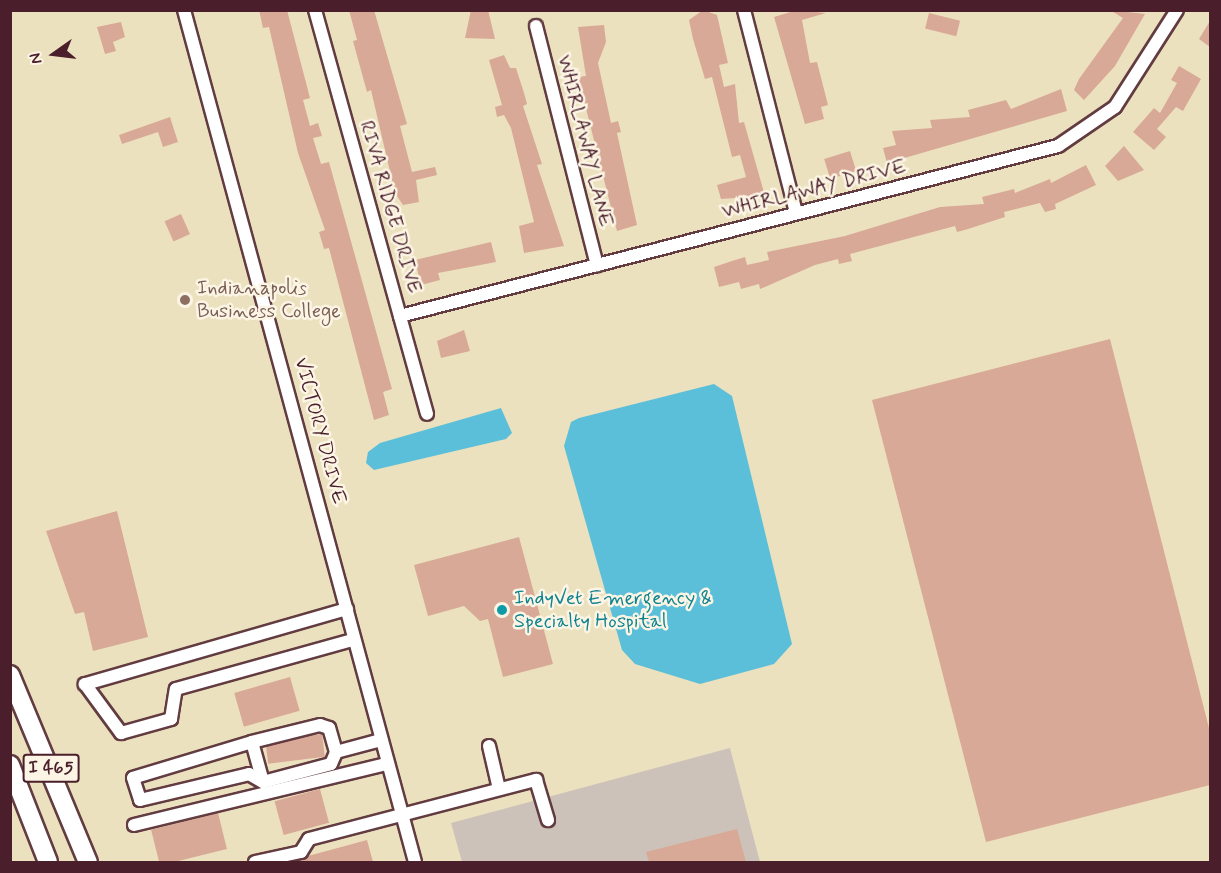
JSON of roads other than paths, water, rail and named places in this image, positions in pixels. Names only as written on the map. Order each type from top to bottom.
[{"type":"highway","name":"I 465","points":[[10,675],[90,862]]},
{"type":"highway","name":"I 465","points":[[10,765],[48,862]]},
{"type":"highway","points":[[23,795],[43,862]]},
{"type":"street","name":"VICTORY DRIVE","points":[[184,10],[415,862]]},
{"type":"street","name":"RIVA RIDGE DRIVE","points":[[315,10],[427,414]]},
{"type":"street","points":[[744,10],[796,213]]},
{"type":"street","name":"WHIRLAWAY DRIVE","points":[[400,316],[1041,152],[1084,133],[1133,84],[1177,10]]},
{"type":"street","name":"WHIRLAWAY LANE","points":[[536,26],[597,265]]},
{"type":"street","points":[[347,609],[86,684],[122,733],[171,719],[176,689],[353,640]]},
{"type":"street","points":[[320,725],[329,728],[336,752],[331,764],[263,782],[249,774],[140,800],[134,778],[252,741],[320,725]]},
{"type":"street","points":[[336,752],[381,740]]},
{"type":"street","points":[[252,741],[263,782]]},
{"type":"street","points":[[489,746],[499,789]]},
{"type":"street","points":[[134,825],[387,764]]},
{"type":"street","points":[[255,862],[301,852],[309,838],[536,780],[548,820]]},
{"type":"water","points":[[714,384],[732,396],[792,644],[774,664],[700,684],[635,664],[622,650],[564,446],[571,422],[579,418]]},
{"type":"water","points":[[501,408],[512,433],[506,439],[374,470],[366,463],[368,452],[380,443]]},
{"type":"place","name":"Indianapolis Business College","points":[[185,300]]},
{"type":"place","name":"IndyVet Emergency & Specialty Hospital","points":[[502,610]]}]
